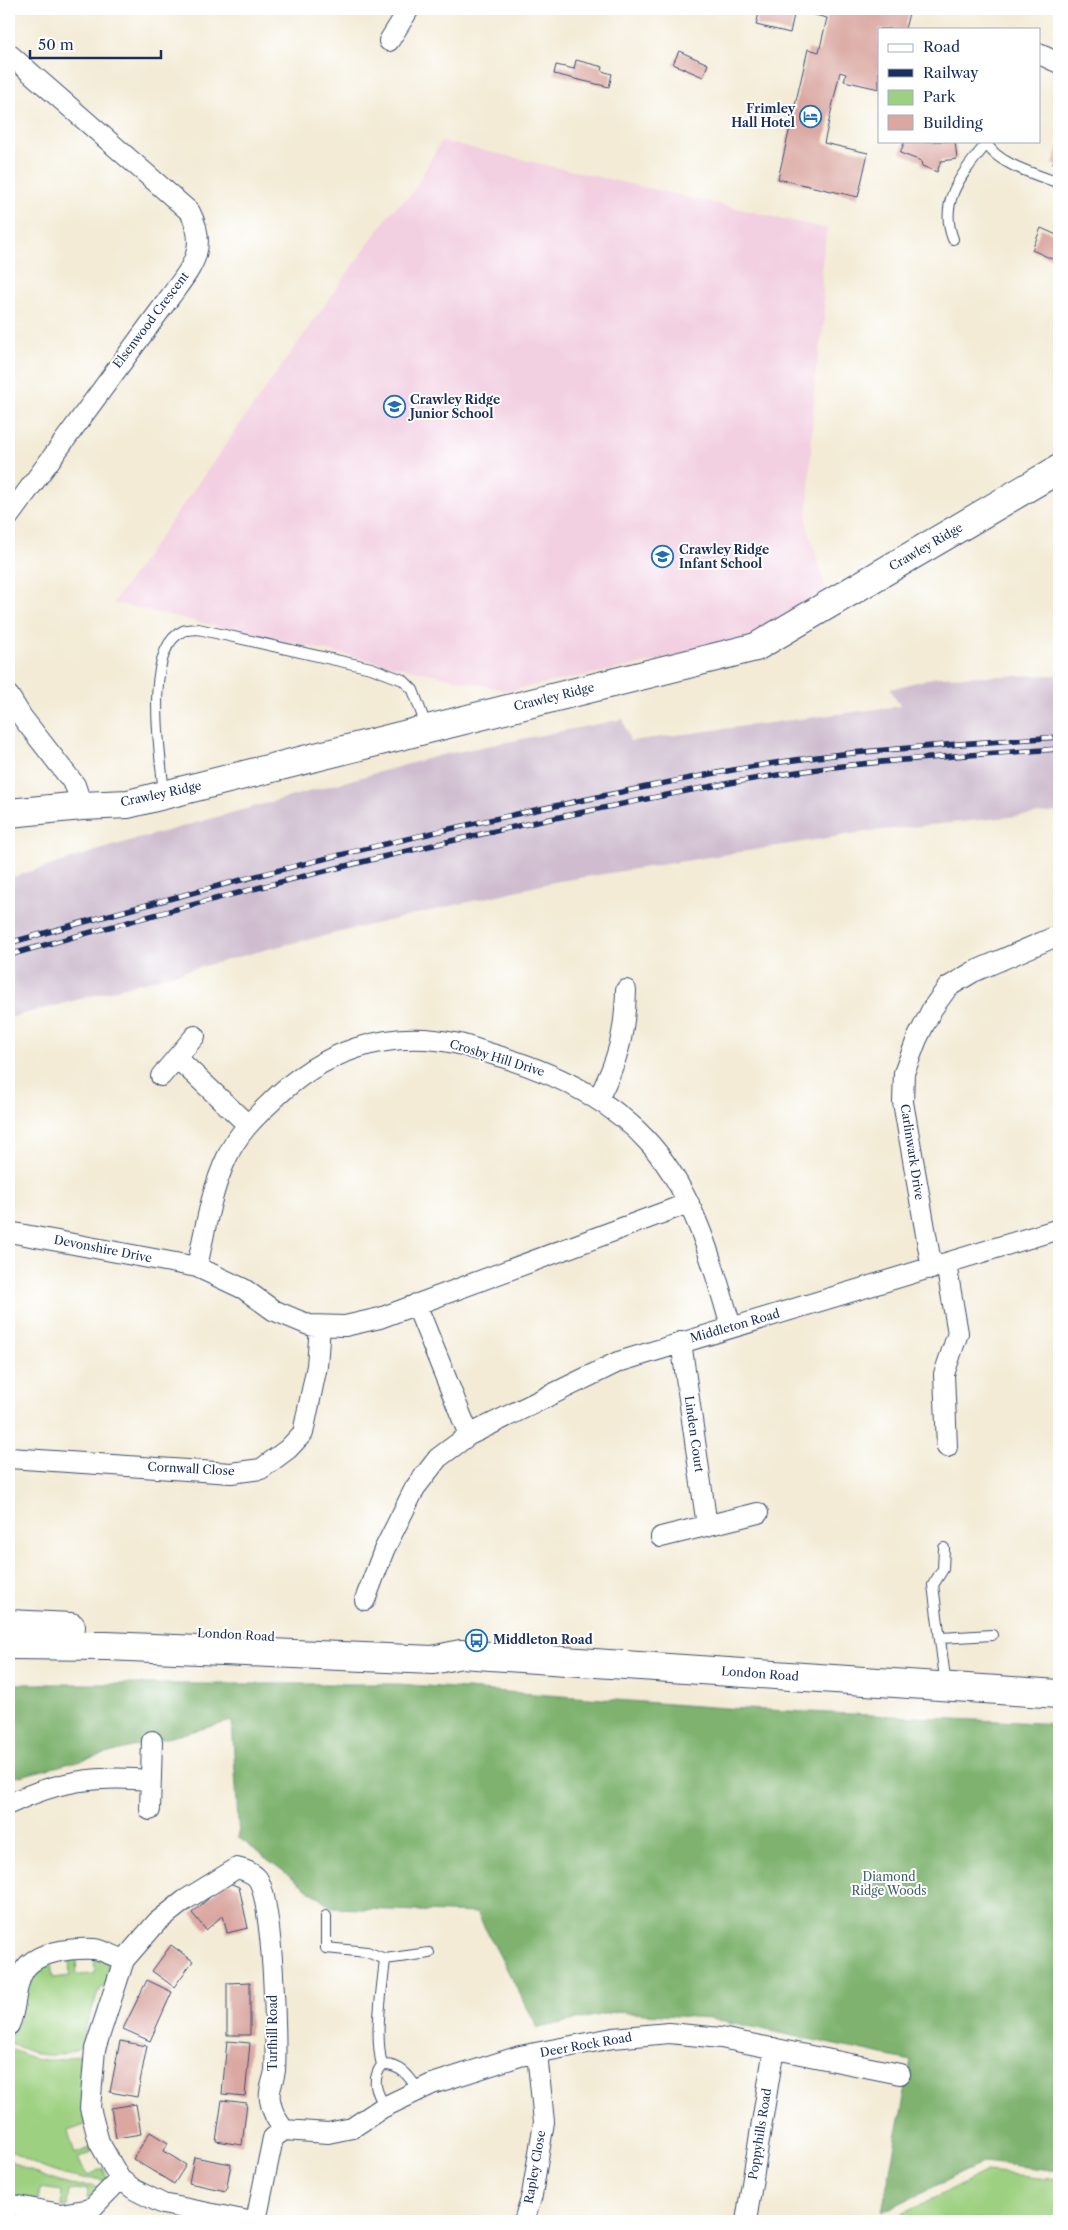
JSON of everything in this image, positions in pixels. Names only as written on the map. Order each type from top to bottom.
[{"type":"main road","name":"Crawley Ridge","points":[[9,813],[128,804],[756,647],[1059,469]]},
{"type":"main road","name":"London Road","points":[[9,1624],[436,1645],[461,1654]]},
{"type":"main road","name":"London Road","points":[[9,1645],[107,1646],[433,1660],[461,1654],[1059,1694]]},
{"type":"street","points":[[389,41],[409,9]]},
{"type":"street","points":[[1040,54],[1059,64]]},
{"type":"street","name":"Elsenwood Crescent","points":[[9,516],[175,291],[193,264],[199,242],[196,223],[190,212],[10,56]]},
{"type":"street","points":[[9,696],[22,717],[75,785],[82,806]]},
{"type":"street","name":"Carlinwark Drive","points":[[947,1447],[944,1374],[958,1333],[939,1266],[903,1102],[904,1073],[917,1038],[932,1009],[948,988],[973,972],[1059,935]]},
{"type":"street","points":[[598,1099],[614,1069],[622,1040],[626,990]]},
{"type":"street","points":[[161,1076],[195,1036]]},
{"type":"street","name":"Crosby Hill Drive","points":[[197,1267],[217,1184],[236,1140],[248,1125],[286,1086],[322,1060],[368,1044],[408,1038],[458,1044],[524,1064],[558,1078],[598,1099],[651,1144],[675,1177],[689,1203],[720,1289],[731,1327]]},
{"type":"street","points":[[177,1058],[248,1125]]},
{"type":"street","points":[[197,1267],[222,1277],[292,1320],[320,1326],[345,1326],[380,1318],[689,1203]]},
{"type":"street","name":"Middleton Road","points":[[365,1600],[384,1550],[415,1488],[438,1458],[469,1435],[618,1362],[1059,1229]]},
{"type":"street","name":"Devonshire Drive","points":[[9,1232],[197,1267]]},
{"type":"street","points":[[416,1304],[469,1435]]},
{"type":"street","name":"Cornwall Close","points":[[14,1464],[230,1473],[262,1469],[288,1449],[304,1433],[317,1366],[320,1326]]},
{"type":"street","name":"Linden Court","points":[[681,1342],[708,1526]]},
{"type":"street","points":[[661,1537],[758,1513]]},
{"type":"street","points":[[150,1810],[152,1741]]},
{"type":"street","points":[[9,1804],[77,1780],[127,1778],[150,1780]]},
{"type":"street","name":"Turfhill Road","points":[[124,1960],[157,1922],[184,1900],[237,1868],[246,1870],[258,1879],[270,1927],[276,2045],[269,2097],[272,2115],[284,2130]]},
{"type":"street","points":[[9,2025],[15,2012],[14,1986],[34,1960],[62,1951],[96,1949],[124,1960],[112,1991],[95,2049],[90,2108],[99,2142],[120,2179],[135,2190],[163,2204],[248,2221]]},
{"type":"street","name":"Deer Rock Road","points":[[284,2130],[328,2133],[352,2128],[385,2106],[419,2090],[511,2058],[613,2038],[669,2034],[721,2038],[900,2074]]},
{"type":"street","name":"Poppyhills Road","points":[[746,2221],[774,2048]]},
{"type":"street","name":"Rapley Close","points":[[524,2221],[532,2195],[544,2122],[537,2053]]},
{"type":"street","points":[[256,2221],[273,2138],[284,2130]]},
{"type":"street","points":[[13,2205],[60,2214],[91,2209],[120,2179]]},
{"type":"lane","points":[[987,142],[989,151],[1002,160],[1059,183]]},
{"type":"lane","points":[[953,240],[947,225],[952,191],[987,142]]},
{"type":"lane","points":[[164,795],[156,687],[159,665],[172,642],[183,631],[198,629],[371,668],[403,680],[413,690],[427,729]]},
{"type":"lane","points":[[944,1548],[943,1569],[933,1585],[946,1686]]},
{"type":"lane","points":[[941,1638],[992,1635]]},
{"type":"lane","points":[[326,1916],[326,1948],[367,1952],[385,1959],[428,1953]]},
{"type":"lane","points":[[385,1959],[380,2046],[382,2065],[375,2077],[375,2086],[385,2106]]},
{"type":"lane","points":[[382,2065],[397,2066],[405,2072],[419,2090]]},
{"type":"shaded area","name":"Crawley Ridge Junior School","points":[[441,141],[827,229],[821,270],[825,317],[815,378],[807,525],[826,589],[748,637],[711,650],[508,691],[113,603],[391,212],[412,194]]},
{"type":"shaded area","points":[[1059,675],[1059,812],[871,831],[554,882],[272,948],[9,1018],[9,878],[116,845],[441,755],[623,719],[630,741],[900,706],[890,689],[936,677]]},
{"type":"green space","name":"Diamond Ridge Woods","points":[[9,1684],[398,1684],[725,1708],[1059,1724],[1059,2171],[984,2162],[882,2212],[911,2061],[710,2018],[614,2012],[538,2028],[477,1913],[333,1908],[239,1838],[232,1721],[9,1779]]},
{"type":"green space","points":[[94,1957],[107,1962],[112,1973],[106,1987],[100,1988],[85,2028],[85,2045],[64,2053],[47,2055],[29,2051],[9,2042],[9,2038],[18,2021],[31,1971],[51,1963],[53,1978],[70,1976],[69,1960],[76,1959],[77,1975],[95,1974]]},
{"type":"green space","points":[[9,2048],[29,2057],[47,2060],[65,2059],[87,2052],[85,2125],[68,2131],[75,2154],[91,2147],[91,2152],[78,2159],[88,2176],[102,2168],[108,2179],[107,2182],[77,2178],[56,2172],[32,2163],[9,2149]]},
{"type":"green space","points":[[9,2160],[62,2183],[101,2188],[87,2199],[88,2189],[69,2191],[67,2207],[61,2206],[62,2191],[40,2188],[38,2201],[9,2196]]},
{"type":"green space","points":[[986,2172],[1059,2179],[1059,2221],[888,2221]]},
{"type":"building","name":"Frimley Hall Hotel","points":[[760,9],[910,9],[905,28],[878,28],[878,89],[844,81],[846,74],[840,72],[824,143],[868,153],[858,197],[778,179],[808,49],[819,52],[827,18],[795,10],[790,33],[756,25]]},
{"type":"building","points":[[679,51],[708,64],[703,77],[673,64]]},
{"type":"building","points":[[576,60],[603,67],[602,71],[612,74],[609,87],[554,74],[556,65],[574,69]]},
{"type":"building","points":[[905,142],[955,142],[957,159],[941,161],[937,172],[922,166],[921,161],[900,153]]},
{"type":"building","points":[[1059,146],[1059,166],[1053,164]]},
{"type":"building","points":[[1041,228],[1059,236],[1059,262],[1032,250]]},
{"type":"building","points":[[227,1882],[239,1887],[248,1928],[227,1933],[223,1915],[206,1930],[192,1913]]},
{"type":"building","points":[[171,1945],[193,1961],[174,1987],[152,1971]]},
{"type":"building","points":[[147,1980],[172,1992],[150,2041],[123,2029]]},
{"type":"building","points":[[250,1982],[250,2035],[227,2035],[227,1983]]},
{"type":"building","points":[[120,2041],[147,2046],[137,2097],[110,2092]]},
{"type":"building","points":[[227,2041],[250,2043],[245,2096],[222,2094]]},
{"type":"building","points":[[222,2100],[247,2103],[242,2145],[216,2141]]},
{"type":"building","points":[[136,2104],[141,2134],[116,2138],[111,2108]]},
{"type":"building","points":[[150,2132],[168,2143],[164,2151],[186,2165],[174,2184],[133,2159]]},
{"type":"building","points":[[194,2157],[231,2164],[226,2191],[189,2183]]},
{"type":"railway","points":[[9,943],[220,885],[361,850],[503,817],[671,782],[768,764],[834,755],[1059,737]]},
{"type":"railway","points":[[9,955],[149,916],[361,862],[503,829],[671,794],[768,776],[834,767],[1059,749]]},
{"type":"place","name":"Frimley Hall Hotel","points":[[811,116]]},
{"type":"place","name":"Crawley Ridge Junior School","points":[[394,407]]},
{"type":"place","name":"Crawley Ridge Infant School","points":[[663,557]]},
{"type":"place","name":"Middleton Road","points":[[477,1640]]}]
